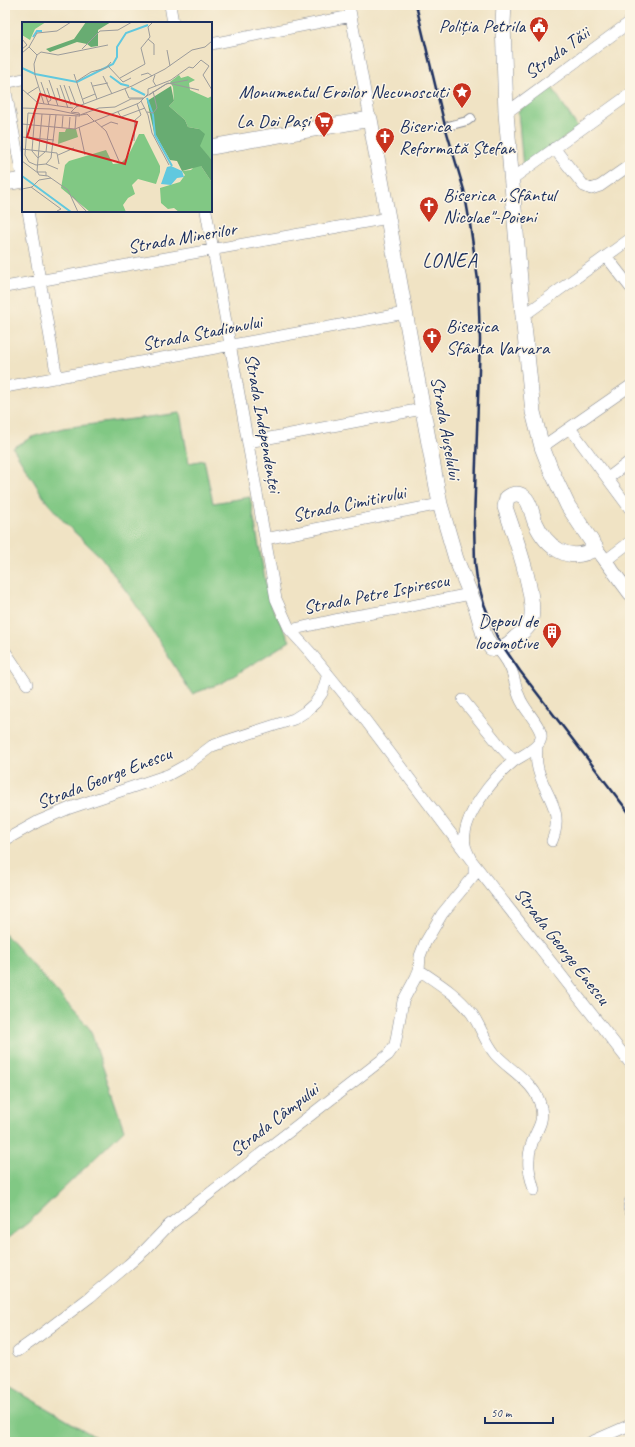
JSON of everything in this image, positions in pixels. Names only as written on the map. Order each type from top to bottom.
[{"type":"main road","points":[[498,649],[504,647],[528,626],[531,614],[529,586],[505,507],[507,498],[514,494],[525,497],[544,537],[561,552],[569,555],[580,555],[596,548],[565,499],[542,448],[530,391],[506,114],[502,23],[504,5]]},
{"type":"main road","points":[[212,147],[370,119]]},
{"type":"main road","name":"Strada Aușelului","points":[[370,119],[440,504],[452,547],[477,610],[488,643],[491,648],[498,649]]},
{"type":"main road","points":[[5,183],[22,180]]},
{"type":"street","points":[[170,5],[173,22]]},
{"type":"street","name":"Strada Aușelului","points":[[349,5],[370,119]]},
{"type":"street","points":[[212,44],[351,16]]},
{"type":"street","name":"Strada Tăii","points":[[506,114],[630,22]]},
{"type":"street","points":[[5,83],[22,79]]},
{"type":"street","points":[[5,87],[22,175]]},
{"type":"street","points":[[512,179],[630,94]]},
{"type":"street","points":[[448,126],[467,121],[472,118]]},
{"type":"street","points":[[554,148],[584,186],[591,189],[605,182],[630,165]]},
{"type":"street","points":[[28,212],[57,378]]},
{"type":"street","name":"Strada Independenței","points":[[206,212],[276,599],[293,634]]},
{"type":"street","name":"Strada Minerilor","points":[[5,287],[388,218]]},
{"type":"street","points":[[523,316],[630,239]]},
{"type":"street","points":[[606,256],[630,287]]},
{"type":"street","name":"Strada Stadionului","points":[[5,387],[405,313]]},
{"type":"street","points":[[542,448],[630,386]]},
{"type":"street","points":[[248,442],[422,409]]},
{"type":"street","points":[[570,428],[630,509]]},
{"type":"street","points":[[608,478],[630,461]]},
{"type":"street","name":"Strada Cimitirului","points":[[266,539],[440,504]]},
{"type":"street","points":[[605,561],[630,542]]},
{"type":"street","points":[[596,548],[630,594]]},
{"type":"street","name":"Strada Petre Ispirescu","points":[[293,634],[343,618],[384,612],[470,594]]},
{"type":"street","name":"Strada George Enescu","points":[[293,634],[366,720],[475,865],[630,1063]]},
{"type":"street","points":[[475,865],[465,845],[469,821],[477,804],[491,785],[514,761],[537,745],[541,739],[541,732],[520,700],[513,673],[498,649]]},
{"type":"street","points":[[5,651],[27,684]]},
{"type":"street","name":"Strada George Enescu","points":[[5,840],[39,821],[70,808],[168,775],[188,764],[212,746],[294,719],[315,704],[322,692],[328,674]]},
{"type":"street","points":[[463,700],[514,761]]},
{"type":"street","points":[[537,745],[536,763],[554,805],[556,819],[555,832],[552,841]]},
{"type":"street","name":"Strada Câmpului","points":[[18,1351],[117,1274],[145,1250],[168,1225],[388,1055],[396,1045],[403,1001],[411,988],[418,970],[420,956],[429,936],[442,914],[474,875],[475,865]]},
{"type":"street","points":[[418,970],[455,996],[472,1014],[487,1044],[495,1054],[528,1083],[536,1095],[541,1108],[541,1122],[532,1142],[528,1156],[528,1170],[534,1190]]},
{"type":"street","points":[[630,1202],[630,1211]]},
{"type":"street","points":[[591,1442],[630,1425]]},
{"type":"green space","points":[[552,87],[578,128],[523,168],[518,111]]},
{"type":"green space","points":[[180,413],[189,463],[204,460],[213,503],[250,497],[269,601],[290,641],[222,683],[192,694],[134,602],[101,557],[67,525],[46,501],[13,448],[32,437],[63,428]]},
{"type":"green space","points":[[5,934],[90,1029],[124,1130],[29,1222],[5,1241]]},
{"type":"green space","points":[[5,1376],[12,1388],[104,1442],[5,1442]]},
{"type":"railway","points":[[416,5],[445,126],[464,190],[478,280],[480,340],[474,522],[477,579],[484,604],[498,639],[520,671],[630,814]]},
{"type":"place","name":"Poliția Petrila","points":[[539,43]]},
{"type":"place","name":"Monumentul Eroilor Necunoscuti","points":[[462,109]]},
{"type":"place","name":"La Doi Pași","points":[[324,138]]},
{"type":"place","name":"Biserica Reformată Ștefan","points":[[385,154]]},
{"type":"place","name":"Biserica ,,Sfântul Nicolae\"-Poieni","points":[[429,223]]},
{"type":"place","name":"Biserica Sfânta Varvara","points":[[432,354]]},
{"type":"place","name":"Depoul de locomotive","points":[[552,649]]},
{"type":"district","name":"LONEA","points":[[450,260]]}]
